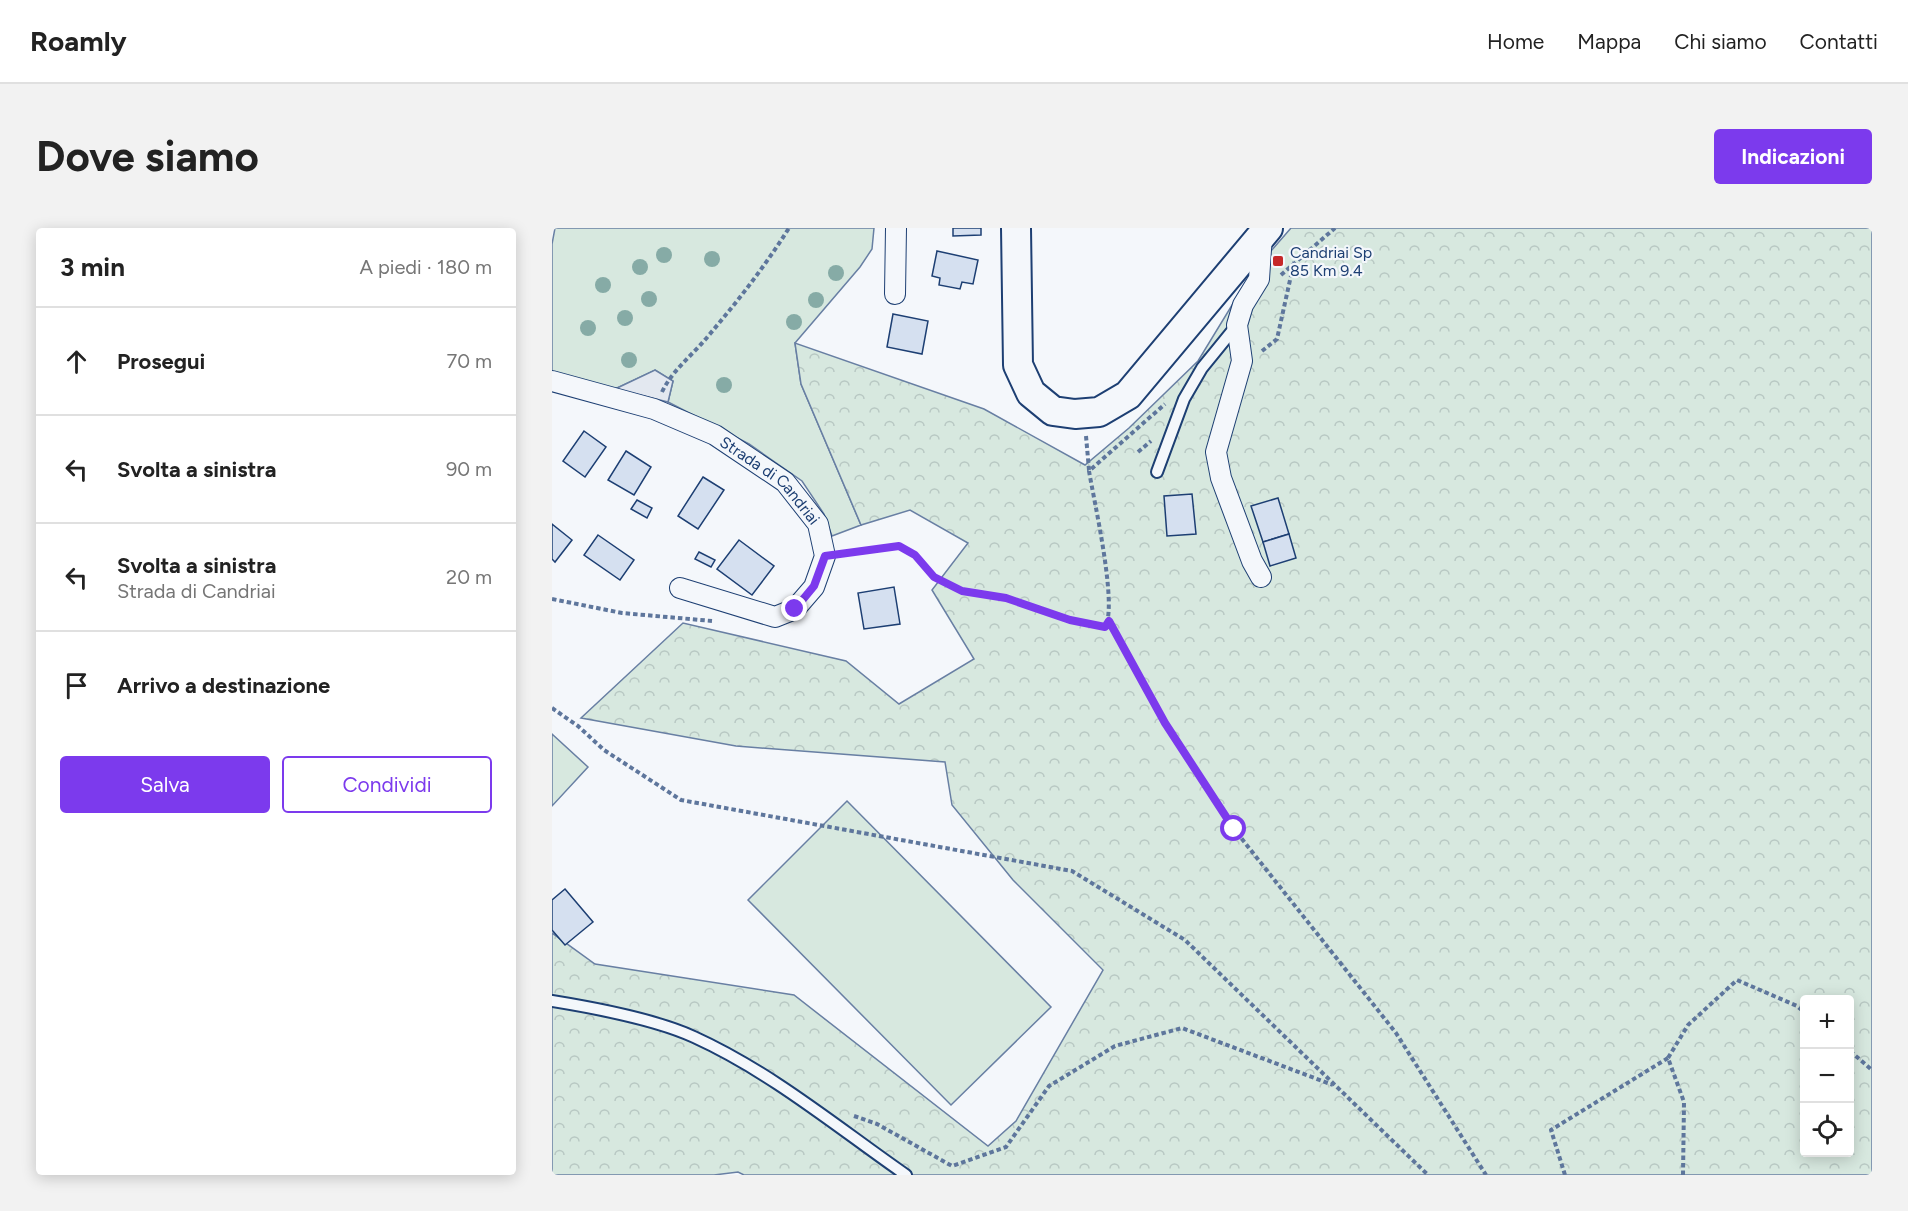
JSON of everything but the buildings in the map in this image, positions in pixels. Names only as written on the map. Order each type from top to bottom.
[{"type":"main road","points":[[1016,228],[1018,365],[1030,393],[1053,411],[1085,413],[1100,412],[1128,395],[1265,231]]},
{"type":"street","points":[[895,294],[896,228]]},
{"type":"street","points":[[1261,577],[1252,561],[1221,478],[1216,452],[1242,361],[1237,325],[1243,305],[1259,279],[1265,231]]},
{"type":"street","name":"Strada di Candriai","points":[[552,381],[654,409],[715,435],[744,453],[785,482],[818,524],[825,556]]},
{"type":"street","points":[[680,588],[775,617],[795,609],[814,586],[825,556]]},
{"type":"lane","points":[[1157,472],[1185,399],[1202,368],[1237,325]]},
{"type":"lane","points":[[552,1000],[602,1010],[693,1036],[762,1073],[906,1175]]},
{"type":"path","points":[[670,375],[696,350],[748,288],[789,228]]},
{"type":"path","points":[[1278,277],[1335,228]]},
{"type":"path","points":[[1089,471],[1173,397]]},
{"type":"path","points":[[1085,413],[1089,471],[1107,580],[1109,621],[1165,723],[1234,829],[1396,1032],[1486,1175]]},
{"type":"path","points":[[825,556],[899,546],[915,555],[934,577],[962,591],[1006,598],[1070,620],[1105,627],[1109,621]]},
{"type":"path","points":[[552,599],[622,613],[713,621]]},
{"type":"path","points":[[552,708],[578,726],[604,750],[681,800],[1072,871],[1185,940],[1428,1175]]},
{"type":"path","points":[[1565,1175],[1551,1130],[1668,1058],[1688,1025],[1737,980],[1800,1009]]},
{"type":"path","points":[[845,1113],[877,1124],[952,1166],[1006,1147],[1049,1086],[1115,1046],[1182,1028],[1336,1087]]},
{"type":"path","points":[[1854,1054],[1872,1070]]},
{"type":"path","points":[[1668,1058],[1684,1102],[1683,1175]]},
{"type":"green space","points":[[555,228],[874,228],[872,249],[860,267],[795,343],[801,384],[861,525],[832,536],[824,514],[802,481],[749,444],[668,402],[673,381],[655,370],[615,389],[552,374],[552,244]]},
{"type":"green space","points":[[1291,228],[1872,228],[1872,1175],[744,1175],[738,1172],[714,1175],[552,1175],[552,933],[595,964],[794,995],[988,1146],[1016,1121],[1103,970],[1013,880],[952,805],[945,762],[736,746],[581,718],[683,623],[846,661],[899,704],[974,659],[932,590],[968,543],[910,510],[861,525],[801,384],[795,343],[984,409],[1085,465],[1129,428],[1198,361],[1251,274]]},
{"type":"green space","points":[[552,734],[588,767],[552,806]]},
{"type":"green space","points":[[847,801],[1051,1007],[951,1105],[748,900]]},
{"type":"shaded area","points":[[655,370],[673,381],[668,402],[615,389]]},
{"type":"place","name":"Candriai Sp 85 Km 9.4","points":[[1278,261]]},
{"type":"route","points":[[795,609],[814,586],[825,556],[899,546],[915,555],[934,577],[962,591],[1006,598],[1070,620],[1105,627],[1109,621],[1165,723],[1234,829]]}]
